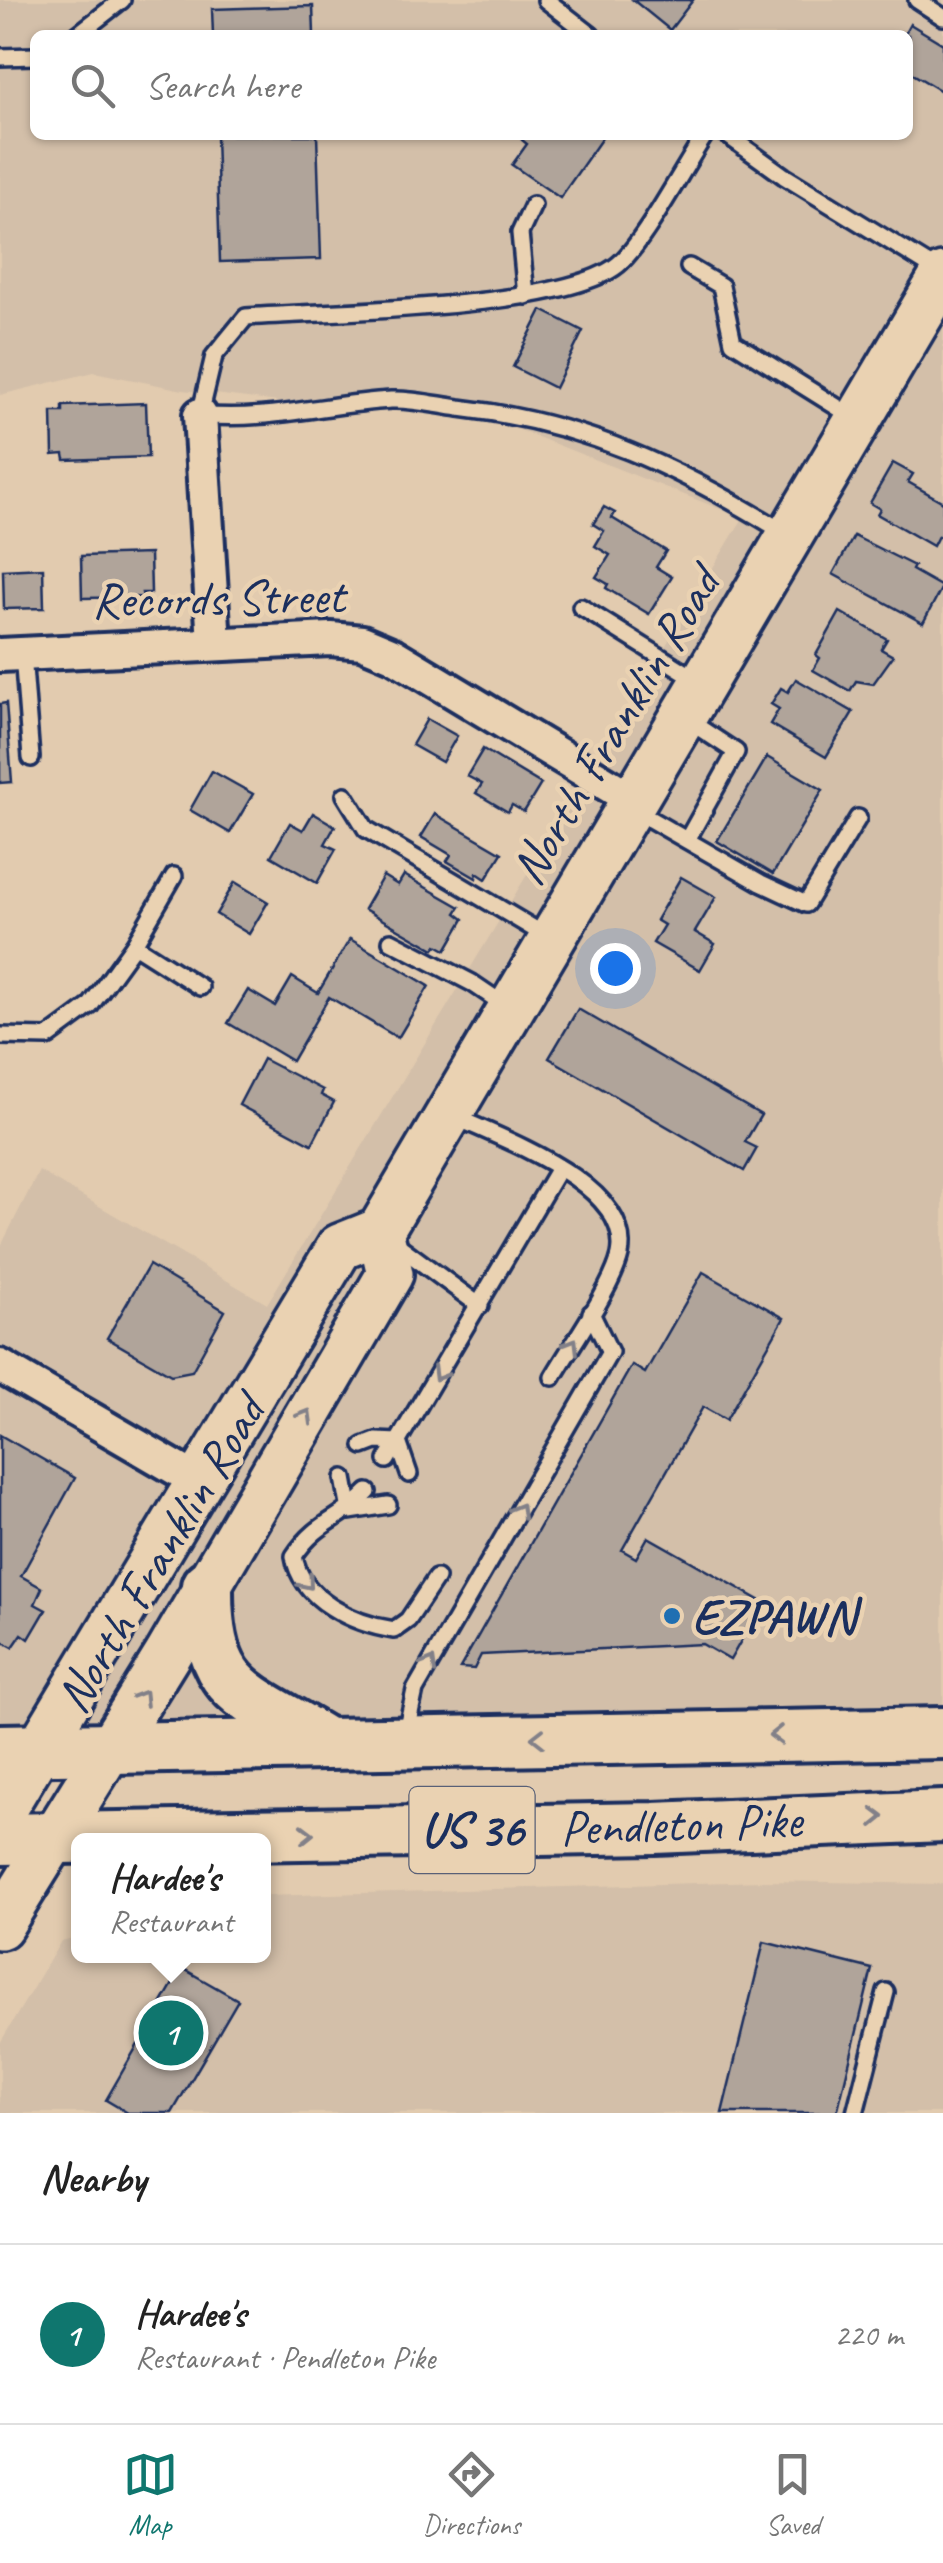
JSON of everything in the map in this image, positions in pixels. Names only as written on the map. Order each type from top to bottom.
[{"type":"main road","name":"North Franklin Road","points":[[0,1814],[20,1750],[201,1483],[340,1247],[380,1232],[943,275]]},
{"type":"main road","name":"North Franklin Road","points":[[0,1926],[207,1586],[390,1274],[380,1232]]},
{"type":"main road","points":[[207,1586],[209,1644],[225,1677],[245,1697],[323,1742]]},
{"type":"main road","name":"Pendleton Pike","points":[[20,1750],[943,1732]]},
{"type":"main road","name":"Pendleton Pike","points":[[271,1834],[654,1828],[943,1816]]},
{"type":"main road","name":"Pendleton Pike","points":[[0,1840],[71,1838]]},
{"type":"street","points":[[200,415],[214,644]]},
{"type":"street","name":"Records Street","points":[[12,654],[330,639],[362,642],[393,654],[633,804]]},
{"type":"street","points":[[0,1366],[201,1483]]},
{"type":"lane","points":[[83,30],[122,0]]},
{"type":"lane","points":[[546,0],[585,30]]},
{"type":"lane","points":[[916,0],[943,18]]},
{"type":"lane","points":[[0,57],[30,56]]},
{"type":"lane","points":[[703,140],[620,264],[585,282],[526,296],[246,317],[214,356],[200,415],[234,419],[394,400],[505,414],[573,429],[656,459],[790,536]]},
{"type":"lane","points":[[734,140],[784,176],[943,275]]},
{"type":"lane","points":[[526,296],[520,233],[532,205]]},
{"type":"lane","points":[[689,267],[721,286],[733,342],[859,420]]},
{"type":"lane","points":[[581,607],[694,701],[736,752],[687,840]]},
{"type":"lane","points":[[12,654],[31,758]]},
{"type":"lane","points":[[345,795],[366,828],[552,940]]},
{"type":"lane","points":[[633,804],[687,840],[806,904],[858,818]]},
{"type":"lane","points":[[0,1036],[48,1037],[90,1006],[134,945],[174,876]]},
{"type":"lane","points":[[391,941],[472,983],[512,1010]]},
{"type":"lane","points":[[134,945],[200,987]]},
{"type":"lane","points":[[449,1114],[580,1180],[616,1220],[620,1255],[552,1377]]},
{"type":"lane","points":[[387,1460],[559,1168]]},
{"type":"lane","points":[[380,1232],[480,1306]]},
{"type":"lane","points":[[404,1740],[415,1690],[610,1352],[591,1313]]},
{"type":"lane","points":[[363,1446],[376,1441],[398,1442]]},
{"type":"lane","points":[[398,1442],[409,1474]]},
{"type":"lane","points":[[344,1478],[350,1511]]},
{"type":"lane","points":[[368,1492],[350,1511],[311,1531],[294,1556],[297,1574],[318,1596],[368,1626],[394,1630],[408,1620],[436,1578]]},
{"type":"lane","points":[[350,1511],[388,1506]]},
{"type":"lane","points":[[855,2113],[886,1992]]},
{"type":"shaded area","points":[[0,0],[943,0],[943,1710],[0,1729],[0,1248],[39,1171],[267,1304],[743,518],[487,417],[278,402],[183,390],[94,372],[0,395]]},
{"type":"shaded area","points":[[763,1881],[943,1884],[943,2113],[0,2113],[0,2043],[61,1941],[71,1939],[71,1963],[271,1963],[271,1896]]},
{"type":"building","points":[[633,0],[693,0],[670,30]]},
{"type":"building","points":[[313,6],[314,30],[213,30],[212,9]]},
{"type":"building","points":[[910,24],[943,44],[943,92],[913,74],[913,30],[907,30]]},
{"type":"building","points":[[216,140],[317,140],[321,259],[220,262]]},
{"type":"building","points":[[522,140],[601,140],[560,198],[512,165],[527,144]]},
{"type":"building","points":[[542,310],[583,331],[555,388],[513,367]]},
{"type":"building","points":[[146,403],[148,457],[65,460],[64,454],[53,455],[52,412],[63,412],[63,406]]},
{"type":"building","points":[[893,463],[913,474],[908,482],[943,502],[943,539],[938,536],[933,546],[877,514],[880,509],[870,503]]},
{"type":"building","points":[[604,507],[615,513],[612,518],[666,551],[656,567],[672,577],[649,614],[606,588],[608,584],[596,577],[610,555],[595,546],[604,531],[593,524]]},
{"type":"building","points":[[854,536],[914,566],[912,570],[942,587],[923,623],[833,574]]},
{"type":"building","points":[[150,554],[151,593],[142,593],[143,597],[82,598],[81,556]]},
{"type":"building","points":[[43,568],[44,608],[4,609],[3,570]]},
{"type":"building","points":[[840,612],[887,639],[881,649],[893,656],[873,684],[856,681],[850,691],[813,670],[820,658],[816,655]]},
{"type":"building","points":[[796,679],[853,712],[826,757],[770,724],[779,709],[771,704],[781,688],[788,692]]},
{"type":"building","points":[[6,703],[12,782],[0,783],[0,704]]},
{"type":"building","points":[[427,719],[457,736],[442,762],[412,745]]},
{"type":"building","points":[[483,749],[541,784],[524,812],[512,805],[508,812],[476,793],[482,784],[467,776]]},
{"type":"building","points":[[767,757],[823,790],[773,874],[717,841]]},
{"type":"building","points":[[212,771],[253,794],[230,833],[190,810]]},
{"type":"building","points":[[313,813],[335,826],[325,844],[336,849],[317,883],[271,856],[290,823],[303,830]]},
{"type":"building","points":[[435,814],[502,853],[486,879],[477,873],[476,878],[447,861],[451,855],[421,837]]},
{"type":"building","points":[[404,875],[460,907],[456,913],[464,919],[446,950],[437,945],[434,949],[364,909],[383,876],[398,885]]},
{"type":"building","points":[[681,877],[716,897],[695,932],[715,944],[700,970],[653,943],[664,925],[656,920]]},
{"type":"building","points":[[235,882],[268,902],[249,934],[216,914]]},
{"type":"building","points":[[350,939],[429,986],[398,1038],[329,997],[292,1061],[228,1023],[248,990],[275,1006],[292,977],[318,993]]},
{"type":"building","points":[[578,1009],[761,1115],[745,1142],[757,1148],[744,1171],[549,1058]]},
{"type":"building","points":[[263,1059],[323,1090],[321,1095],[334,1102],[312,1144],[239,1105]]},
{"type":"building","points":[[149,1265],[225,1311],[192,1371],[171,1375],[107,1338]]},
{"type":"building","points":[[703,1272],[784,1318],[726,1420],[703,1407],[622,1550],[636,1558],[648,1537],[763,1602],[730,1660],[702,1644],[481,1655],[474,1669],[460,1668],[632,1365],[645,1373]]},
{"type":"building","points":[[0,1435],[75,1478],[21,1576],[42,1588],[35,1604],[46,1610],[29,1639],[22,1634],[13,1647],[0,1640]]},
{"type":"building","points":[[764,1942],[872,1969],[837,2113],[722,2113]]},
{"type":"building","points":[[182,1968],[238,2000],[172,2113],[128,2113],[106,2100]]},
{"type":"place","name":"EZPAWN","points":[[672,1616]]},
{"type":"place","name":"Hardee's","points":[[171,2033]]}]
